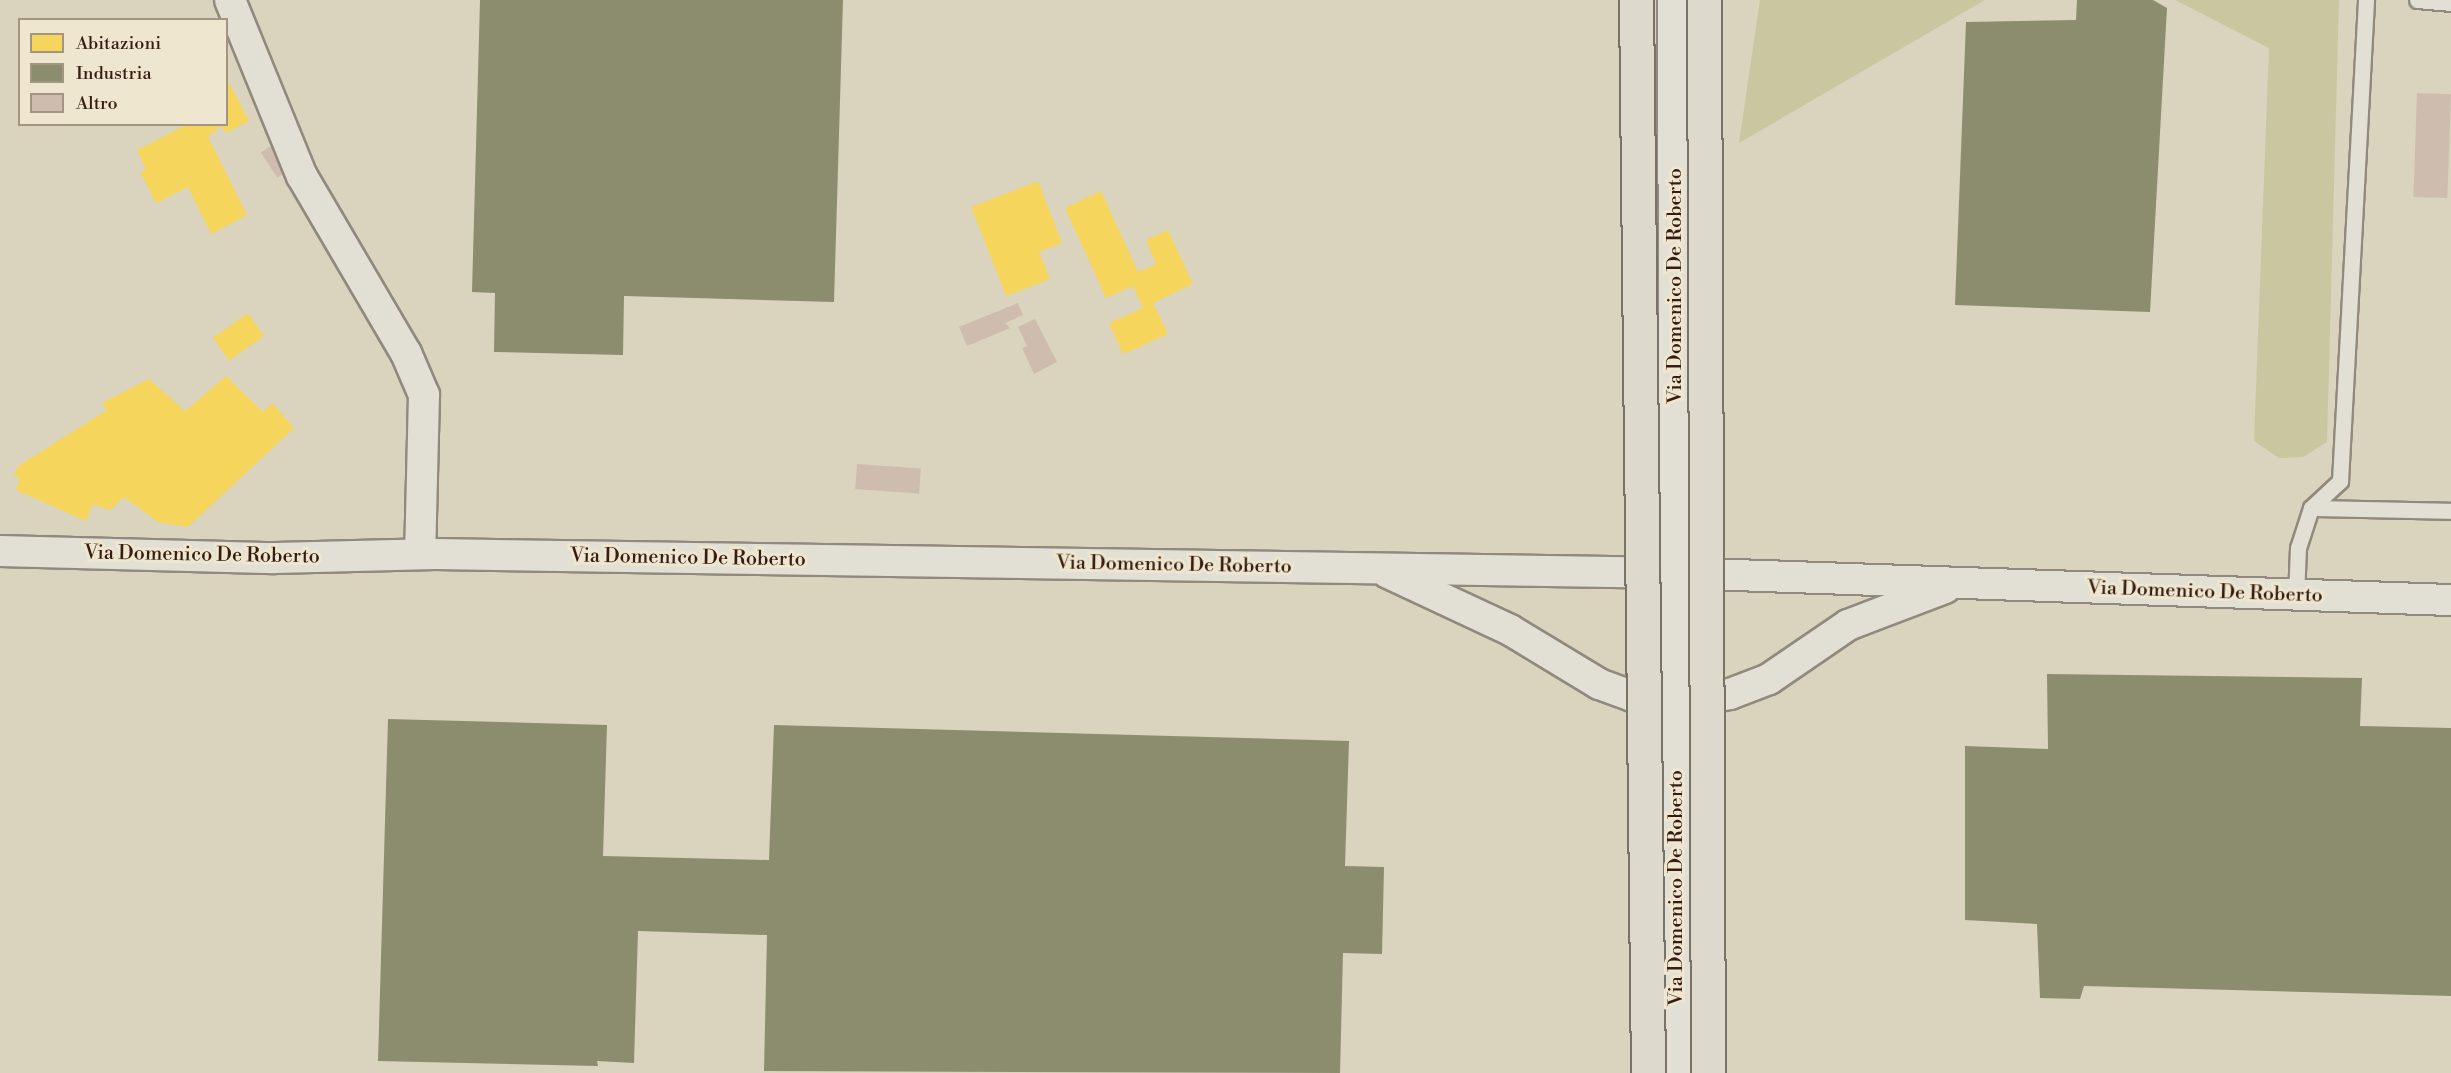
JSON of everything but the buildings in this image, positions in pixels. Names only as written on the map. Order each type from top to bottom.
[{"type":"highway","points":[[1636,0],[1648,1073]]},
{"type":"highway","points":[[1704,0],[1708,1073]]},
{"type":"street","points":[[230,0],[302,176],[406,353],[424,395],[420,554]]},
{"type":"street","name":"Via Domenico De Roberto","points":[[1673,0],[1677,573],[1676,1073]]},
{"type":"street","name":"Via Domenico De Roberto","points":[[0,551],[275,558],[420,554],[1677,573],[2451,600]]},
{"type":"street","name":"Via Domenico De Roberto","points":[[1377,568],[1510,630],[1599,684],[1632,696],[1676,704],[1730,694],[1770,679],[1848,625],[1959,583]]},
{"type":"lane","points":[[2296,596],[2298,548],[2311,508],[2340,481],[2366,0]]},
{"type":"lane","points":[[2417,0],[2426,3],[2451,3]]},
{"type":"lane","points":[[2311,508],[2451,511]]},
{"type":"shaded area","points":[[1760,0],[1985,0],[1739,143]]},
{"type":"shaded area","points":[[2175,0],[2339,0],[2327,442],[2303,457],[2279,458],[2254,441],[2269,48]]}]
